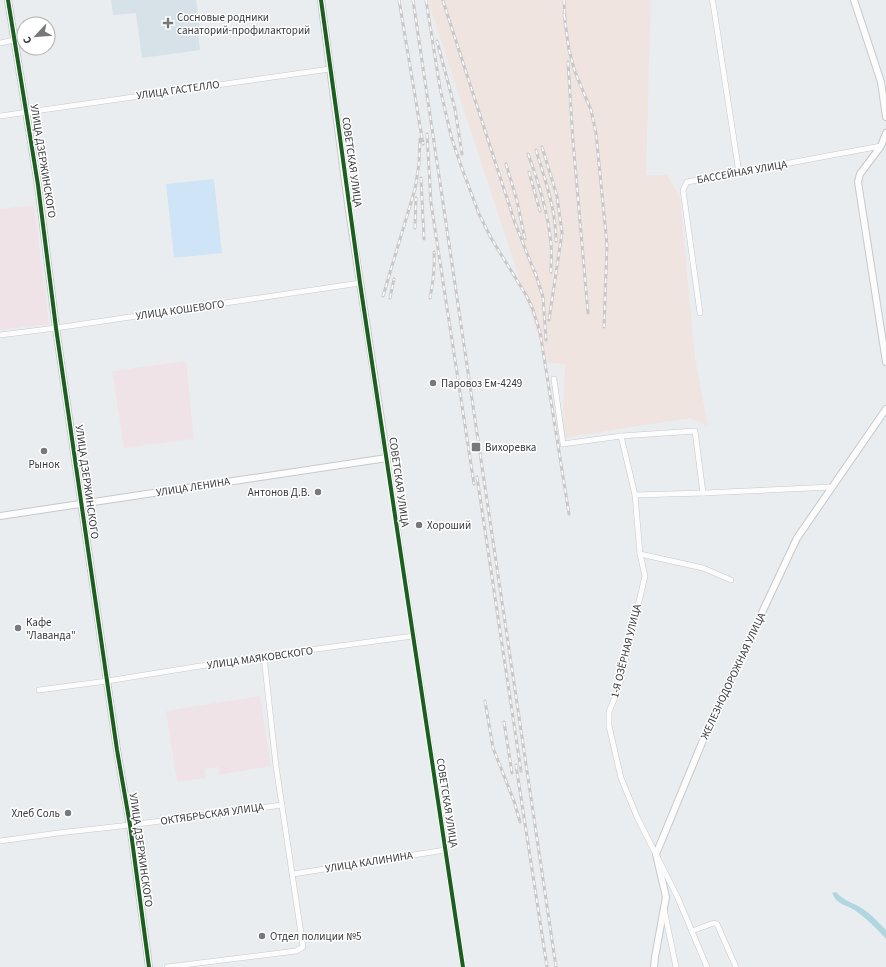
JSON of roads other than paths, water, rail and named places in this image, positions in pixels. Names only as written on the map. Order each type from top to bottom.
[{"type":"street","name":"УЛИЦА ДЗЕРЖИНСКОГО","points":[[8,0],[42,216],[56,328],[107,681],[130,825],[149,967]]},
{"type":"street","name":"СОВЕТСКАЯ УЛИЦА","points":[[321,0],[360,283],[463,967]]},
{"type":"street","points":[[712,0],[739,173]]},
{"type":"street","points":[[854,0],[884,82],[886,117]]},
{"type":"street","points":[[0,43],[14,40]]},
{"type":"street","name":"УЛИЦА ГАСТЕЛЛО","points":[[0,116],[330,69]]},
{"type":"street","points":[[886,133],[881,146],[860,174],[858,182],[886,362]]},
{"type":"street","name":"БАССЕЙНАЯ УЛИЦА","points":[[700,313],[683,190],[687,182],[881,146]]},
{"type":"street","name":"УЛИЦА КОШЕВОГО","points":[[0,334],[56,328],[360,283]]},
{"type":"street","points":[[554,380],[563,444],[621,436],[695,431],[704,493]]},
{"type":"street","name":"ЖЕЛЕЗНОДОРОЖНАЯ УЛИЦА","points":[[656,854],[711,721],[797,538],[886,409]]},
{"type":"street","name":"1-Я ОЗЁРНАЯ УЛИЦА","points":[[621,436],[635,495],[640,554],[645,576],[619,687],[609,712],[609,726],[621,778],[638,819],[677,896],[707,967]]},
{"type":"street","name":"УЛИЦА ЛЕНИНА","points":[[0,516],[387,458]]},
{"type":"street","points":[[635,495],[832,487]]},
{"type":"street","points":[[640,554],[703,568],[731,580]]},
{"type":"street","name":"УЛИЦА МАЯКОВСКОГО","points":[[107,681],[413,636]]},
{"type":"street","points":[[167,967],[296,951],[303,947],[282,805],[264,657]]},
{"type":"street","points":[[39,690],[107,681]]},
{"type":"street","name":"ОКТЯБРЬСКАЯ УЛИЦА","points":[[0,841],[282,805]]},
{"type":"street","name":"УЛИЦА КАЛИНИНА","points":[[293,874],[445,850]]},
{"type":"street","points":[[654,967],[666,897],[656,854]]},
{"type":"street","points":[[664,908],[676,967]]},
{"type":"street","points":[[692,931],[714,923],[717,924],[736,967]]},
{"type":"railway","points":[[399,0],[423,144]]},
{"type":"railway","points":[[413,0],[556,967]]},
{"type":"railway","points":[[426,0],[440,88],[451,136],[460,163],[479,214],[491,238],[526,295],[532,307],[540,332],[569,514]]},
{"type":"railway","points":[[564,0],[565,20]]},
{"type":"railway","points":[[443,1],[515,223],[536,276]]},
{"type":"railway","points":[[564,14],[569,50],[575,72],[591,110],[596,133],[607,245],[604,327]]},
{"type":"railway","points":[[437,41],[455,109],[462,154]]},
{"type":"railway","points":[[568,62],[573,141],[588,313]]},
{"type":"railway","points":[[427,134],[431,203],[474,484]]},
{"type":"railway","points":[[383,296],[415,189],[419,164],[420,139]]},
{"type":"railway","points":[[542,147],[557,196],[562,233],[549,320]]},
{"type":"railway","points":[[536,150],[552,206],[556,229],[556,241]]},
{"type":"railway","points":[[528,154],[548,221],[551,247],[551,272]]},
{"type":"railway","points":[[506,164],[517,201],[525,239]]},
{"type":"railway","points":[[529,172],[540,211]]},
{"type":"railway","points":[[421,178],[424,239]]},
{"type":"railway","points":[[415,228],[416,198]]},
{"type":"railway","points":[[430,298],[434,275],[434,252]]},
{"type":"railway","points":[[535,272],[543,297],[546,340]]},
{"type":"railway","points":[[390,298],[394,279]]},
{"type":"railway","points":[[477,477],[521,771]]},
{"type":"railway","points":[[485,701],[493,748],[514,801],[520,822]]},
{"type":"railway","points":[[504,722],[512,773]]},
{"type":"railway","points":[[516,765],[547,967]]},
{"type":"place","name":"Сосновые родники санаторий-профилакторий","points":[[168,23]]},
{"type":"place","name":"Паровоз Ем-4249","points":[[433,383]]},
{"type":"place","name":"Вихоревка","points":[[476,447]]},
{"type":"place","name":"Рынок","points":[[44,451]]},
{"type":"place","name":"Антонов Д.В.","points":[[318,492]]},
{"type":"place","name":"Хороший","points":[[419,525]]},
{"type":"place","name":"Кафе \"Лаванда\"","points":[[18,628]]},
{"type":"place","name":"Хлеб Соль","points":[[68,813]]},
{"type":"place","name":"Отдел полиции №5","points":[[262,936]]}]
